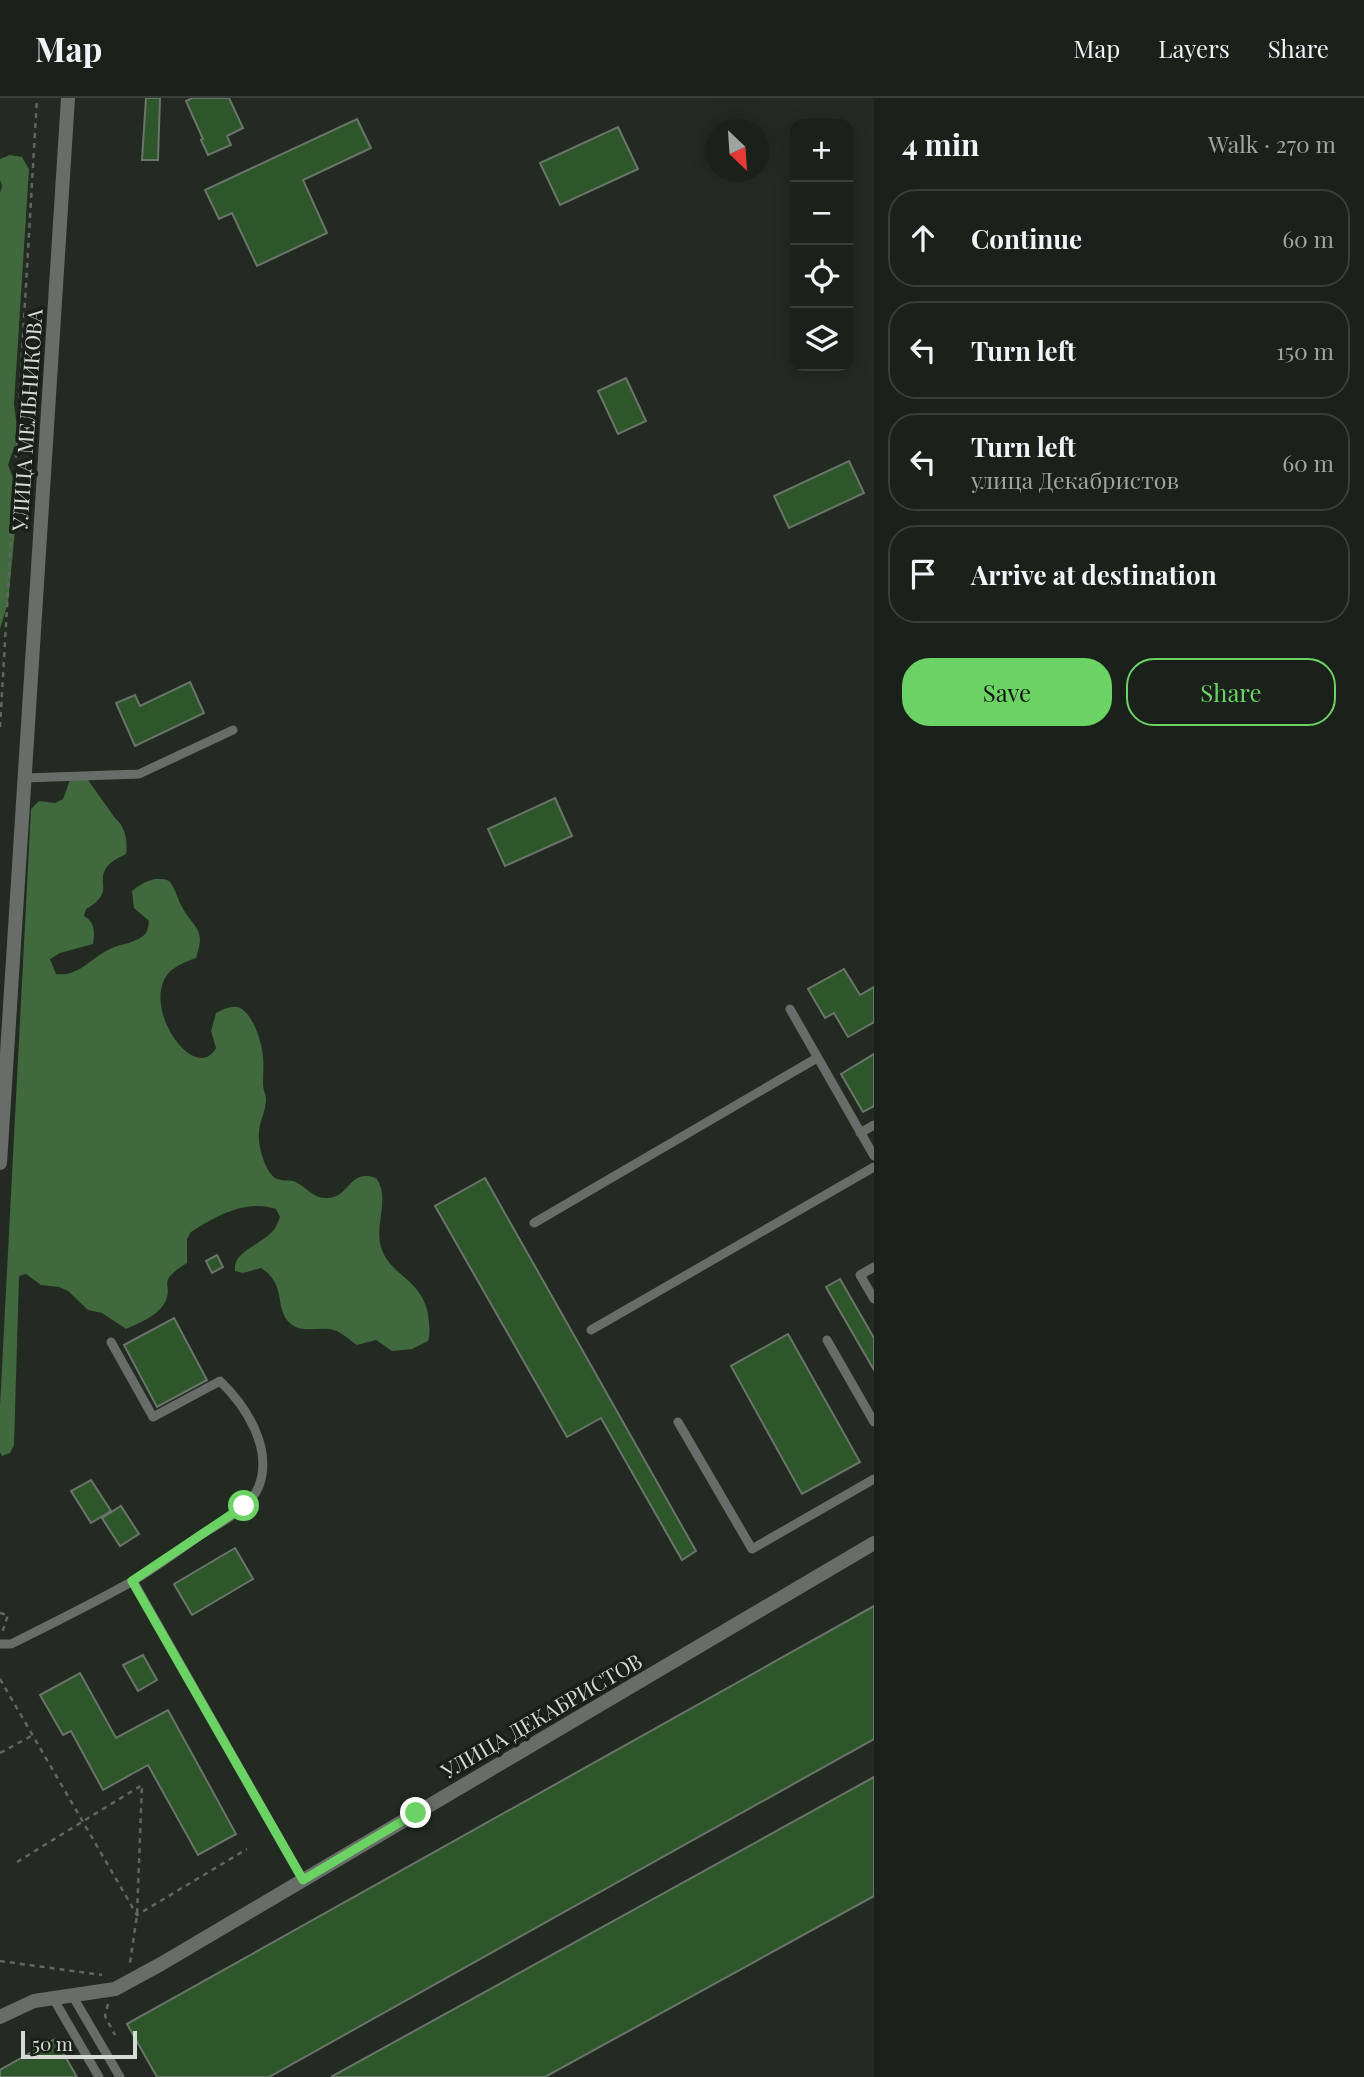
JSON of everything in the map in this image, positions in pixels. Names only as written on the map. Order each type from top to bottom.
[{"type":"street","name":"УЛИЦА МЕЛЬНИКОВА","points":[[0,1163],[68,98]]},
{"type":"street","name":"УЛИЦА ДЕКАБРИСТОВ","points":[[0,2017],[34,2001],[110,1990],[161,1964],[874,1543]]},
{"type":"lane","points":[[25,778],[139,774],[233,730]]},
{"type":"lane","points":[[790,1009],[874,1156]]},
{"type":"lane","points":[[534,1223],[817,1058]]},
{"type":"lane","points":[[860,1133],[874,1125]]},
{"type":"lane","points":[[591,1330],[874,1167]]},
{"type":"lane","points":[[874,1267],[860,1275],[874,1298]]},
{"type":"lane","points":[[827,1340],[874,1422]]},
{"type":"lane","points":[[0,1642],[11,1644],[132,1581],[244,1506],[258,1488],[262,1472],[260,1446],[253,1426],[236,1397],[220,1381],[153,1417],[111,1342]]},
{"type":"lane","points":[[678,1422],[752,1549],[874,1479]]},
{"type":"lane","points":[[132,1581],[303,1880]]},
{"type":"lane","points":[[72,1995],[120,2077]]},
{"type":"lane","points":[[53,1998],[99,2077]]},
{"type":"path","points":[[0,727],[37,98]]},
{"type":"path","points":[[0,1613],[8,1615],[0,1642]]},
{"type":"path","points":[[0,1679],[85,1821],[137,1915]]},
{"type":"path","points":[[0,1753],[33,1735]]},
{"type":"path","points":[[17,1862],[142,1785],[137,1915],[129,1970]]},
{"type":"path","points":[[137,1915],[247,1849]]},
{"type":"path","points":[[0,1961],[111,1976],[105,2016],[115,2035]]},
{"type":"green space","points":[[10,155],[22,157],[29,169],[14,404],[18,436],[8,465],[15,482],[11,509],[15,531],[8,603],[0,629],[0,159]]},
{"type":"green space","points":[[70,780],[88,780],[121,825],[127,849],[126,854],[107,867],[103,878],[103,892],[95,903],[86,909],[84,916],[93,928],[93,944],[60,953],[50,959],[56,974],[71,973],[110,949],[145,935],[149,921],[134,908],[132,891],[150,880],[169,881],[198,930],[200,941],[196,958],[175,968],[165,978],[161,993],[167,1025],[186,1051],[197,1057],[207,1057],[216,1048],[211,1031],[216,1013],[237,1007],[248,1015],[256,1028],[262,1051],[266,1099],[259,1136],[263,1158],[269,1171],[277,1179],[293,1181],[317,1196],[326,1198],[340,1194],[360,1177],[376,1178],[382,1194],[379,1229],[381,1247],[391,1264],[413,1285],[425,1302],[430,1328],[428,1341],[412,1349],[392,1351],[376,1340],[357,1345],[334,1330],[296,1327],[286,1318],[278,1289],[269,1275],[261,1268],[243,1273],[235,1271],[235,1264],[242,1254],[275,1229],[280,1217],[276,1209],[254,1206],[232,1211],[191,1232],[187,1239],[187,1263],[168,1280],[167,1297],[161,1309],[126,1329],[102,1313],[88,1310],[68,1291],[41,1285],[26,1274],[19,1276],[14,1445],[10,1453],[2,1456],[0,1406],[31,809],[39,801],[55,803],[63,799]]},
{"type":"building","points":[[146,98],[160,98],[158,160],[142,160]]},
{"type":"building","points":[[192,98],[229,98],[243,128],[227,136],[231,145],[208,155],[186,101]]},
{"type":"building","points":[[357,119],[371,148],[303,180],[327,233],[257,266],[232,213],[219,219],[205,190]]},
{"type":"building","points":[[618,127],[638,169],[560,205],[540,163]]},
{"type":"building","points":[[626,378],[646,421],[618,434],[598,391]]},
{"type":"building","points":[[849,461],[864,493],[789,528],[774,496]]},
{"type":"building","points":[[190,682],[204,713],[135,746],[116,703],[135,695],[140,706]]},
{"type":"building","points":[[555,798],[572,836],[505,866],[488,829]]},
{"type":"building","points":[[844,969],[860,995],[874,987],[874,1022],[848,1037],[834,1013],[825,1018],[808,989]]},
{"type":"building","points":[[874,1054],[874,1106],[863,1112],[841,1074]]},
{"type":"building","points":[[485,1178],[696,1551],[682,1560],[601,1418],[567,1437],[435,1206]]},
{"type":"building","points":[[217,1255],[223,1267],[212,1273],[206,1261]]},
{"type":"building","points":[[840,1279],[874,1338],[874,1370],[826,1287]]},
{"type":"building","points":[[174,1318],[207,1380],[157,1407],[124,1345]]},
{"type":"building","points":[[788,1334],[860,1462],[802,1494],[731,1366]]},
{"type":"building","points":[[91,1480],[111,1511],[91,1523],[71,1491]]},
{"type":"building","points":[[121,1506],[139,1534],[120,1546],[102,1518]]},
{"type":"building","points":[[235,1548],[253,1579],[192,1615],[174,1584]]},
{"type":"building","points":[[874,1606],[874,1739],[269,2077],[157,2077],[127,2024]]},
{"type":"building","points":[[143,1655],[157,1680],[138,1691],[123,1665]]},
{"type":"building","points":[[80,1673],[116,1738],[168,1710],[236,1834],[198,1855],[148,1765],[103,1790],[71,1731],[63,1735],[40,1695]]},
{"type":"building","points":[[874,1777],[874,1896],[545,2077],[331,2077]]},
{"type":"building","points":[[55,2039],[77,2077],[0,2077],[0,2070]]},
{"type":"route","points":[[244,1506],[132,1581],[303,1880],[416,1813]]}]
